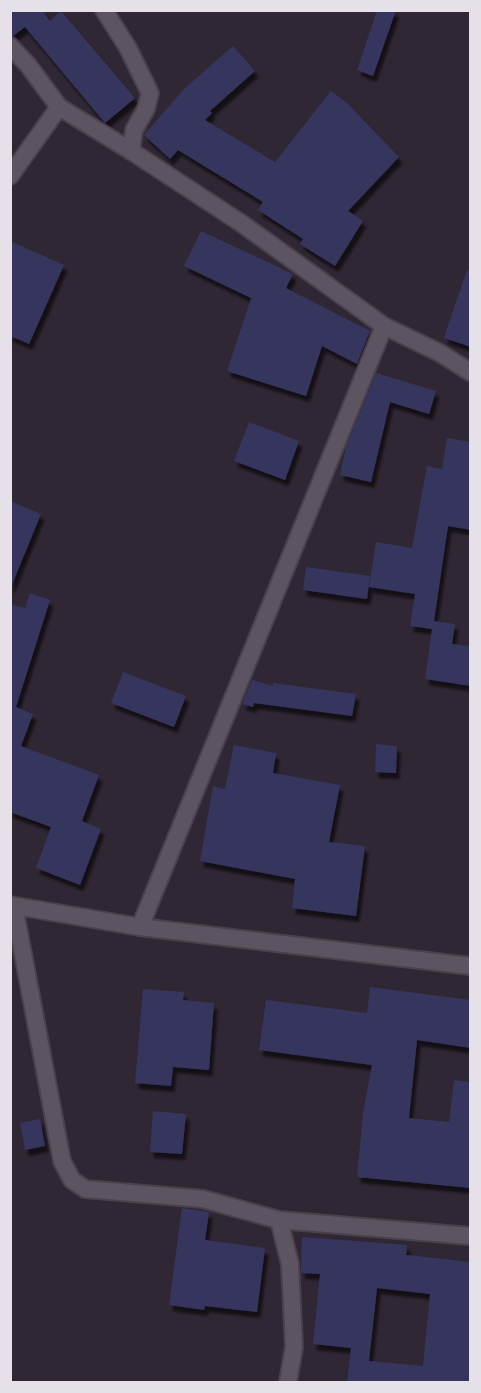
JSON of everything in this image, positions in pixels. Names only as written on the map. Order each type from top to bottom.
[{"type":"street","points":[[104,10],[128,48],[150,93],[146,109],[134,130],[131,151]]},
{"type":"street","points":[[10,46],[28,64],[59,107],[241,223],[384,326],[440,353],[471,372]]},
{"type":"street","points":[[10,176],[59,107]]},
{"type":"street","points":[[141,927],[384,326]]},
{"type":"street","points":[[471,966],[141,927],[12,906],[62,1161],[72,1180],[85,1189],[203,1199],[279,1220],[471,1236]]},
{"type":"street","points":[[279,1220],[290,1264],[294,1347],[288,1383]]},
{"type":"building","points":[[10,10],[46,10],[44,13],[50,21],[61,11],[135,98],[105,123],[25,27],[10,36]]},
{"type":"building","points":[[377,10],[396,10],[373,76],[357,70]]},
{"type":"building","points":[[233,46],[255,71],[210,111],[212,113],[205,120],[275,162],[331,91],[347,103],[399,157],[348,211],[363,221],[335,266],[300,244],[303,239],[258,210],[263,202],[178,150],[170,159],[144,135],[185,88]]},
{"type":"building","points":[[201,231],[293,274],[286,288],[370,331],[357,364],[322,346],[306,396],[227,371],[251,298],[184,266]]},
{"type":"building","points":[[10,241],[64,265],[29,344],[10,336]]},
{"type":"building","points":[[467,270],[471,270],[471,347],[444,338]]},
{"type":"building","points":[[376,373],[436,391],[429,414],[390,402],[371,482],[340,475],[346,447]]},
{"type":"building","points":[[249,422],[299,441],[285,480],[234,461]]},
{"type":"building","points":[[447,438],[471,442],[471,530],[448,526],[434,621],[455,624],[452,644],[471,646],[471,686],[425,679],[432,629],[410,626],[415,594],[369,587],[376,542],[412,548],[427,466],[442,469]]},
{"type":"building","points":[[10,501],[41,514],[11,587],[10,587]]},
{"type":"building","points":[[306,567],[370,576],[367,599],[303,590]]},
{"type":"building","points":[[30,593],[50,600],[16,707],[33,714],[21,746],[99,775],[82,821],[101,829],[80,885],[36,868],[51,827],[10,812],[10,604],[25,608]]},
{"type":"building","points":[[123,672],[186,696],[174,727],[111,703]]},
{"type":"building","points":[[252,680],[273,686],[273,683],[356,694],[352,716],[254,703],[253,707],[242,704]]},
{"type":"building","points":[[376,744],[397,746],[396,773],[375,772]]},
{"type":"building","points":[[234,745],[276,753],[273,773],[340,785],[329,842],[365,846],[356,916],[292,908],[295,879],[200,861],[213,786],[225,789]]},
{"type":"building","points":[[370,987],[471,1000],[471,1048],[417,1040],[409,1118],[449,1122],[454,1080],[471,1082],[471,1188],[357,1177],[363,1113],[372,1065],[259,1050],[266,1000],[367,1013]]},
{"type":"building","points":[[143,989],[184,992],[183,1000],[214,1003],[209,1070],[173,1067],[171,1086],[135,1083]]},
{"type":"building","points":[[153,1111],[186,1114],[182,1154],[150,1152]]},
{"type":"building","points":[[40,1119],[45,1146],[25,1150],[20,1123]]},
{"type":"building","points":[[182,1208],[209,1212],[205,1240],[265,1248],[257,1312],[205,1306],[204,1310],[169,1305]]},
{"type":"building","points":[[302,1237],[407,1245],[406,1255],[471,1262],[471,1383],[347,1383],[351,1348],[313,1344],[320,1274],[301,1273]],"holes":[[[377,1288],[430,1294],[423,1366],[369,1361]]]}]
